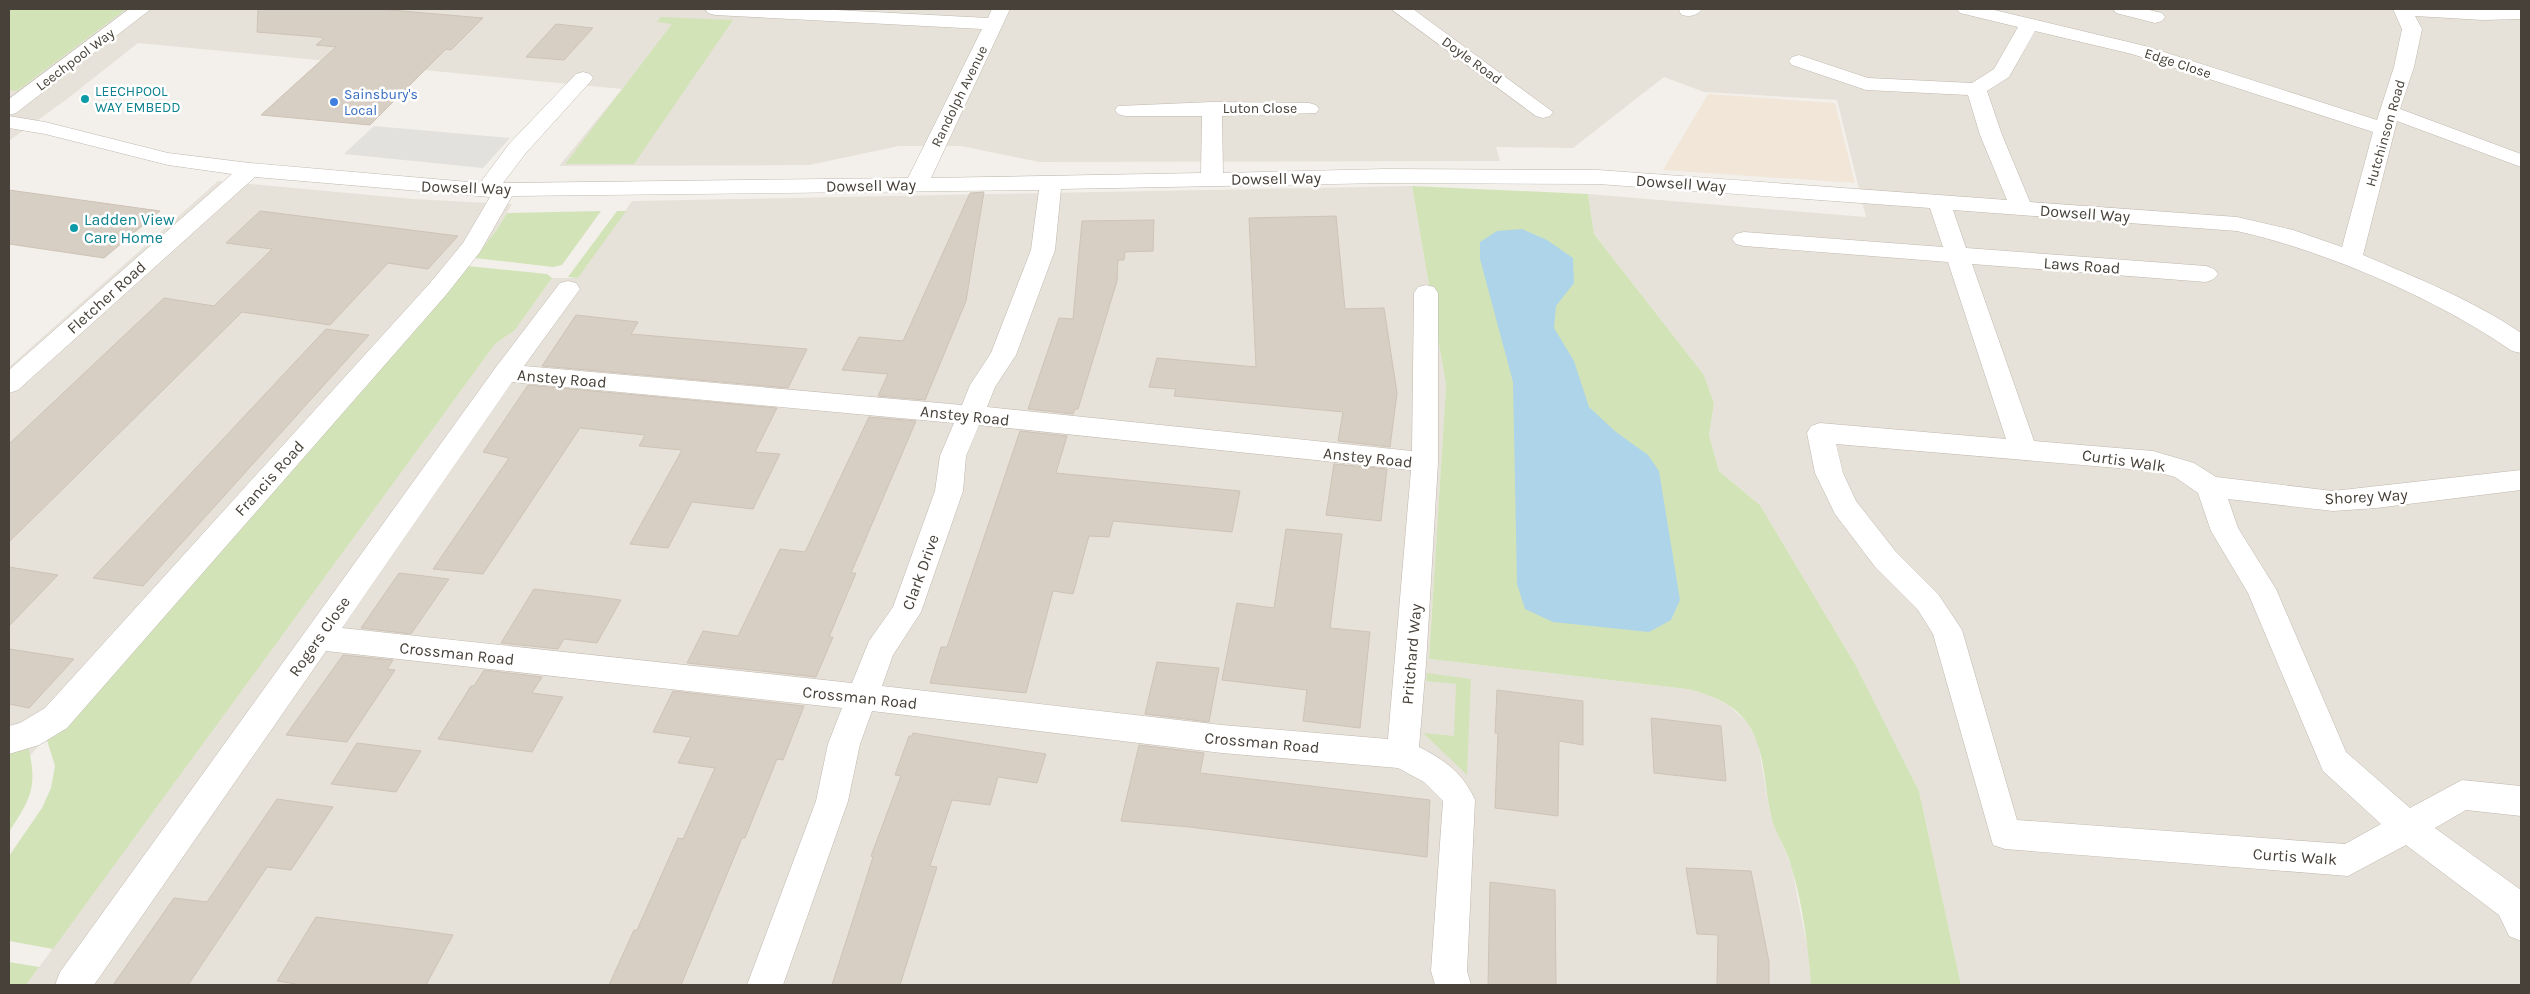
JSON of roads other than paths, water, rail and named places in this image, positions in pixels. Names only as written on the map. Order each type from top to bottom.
[{"type":"street","name":"Leechpool Way","points":[[9,109],[141,9]]},
{"type":"street","points":[[715,9],[998,17]]},
{"type":"street","name":"Doyle Road","points":[[1401,9],[1543,112]]},
{"type":"street","name":"Edge Close","points":[[1968,9],[2138,50],[2386,121],[2419,121],[2521,161]]},
{"type":"street","points":[[2123,9],[2155,17]]},
{"type":"street","points":[[2402,9],[2482,14],[2521,13]]},
{"type":"street","name":"Hutchinson Road","points":[[2351,258],[2386,121],[2404,67],[2412,29],[2402,9]]},
{"type":"street","name":"Randolph Avenue","points":[[916,184],[998,17]]},
{"type":"street","points":[[1799,61],[1866,84],[1976,89],[2002,73],[2030,23]]},
{"type":"street","name":"Francis Road","points":[[9,740],[28,735],[56,718],[438,289],[472,247],[496,190],[517,149],[582,78]]},
{"type":"street","points":[[1976,89],[1991,135],[2021,208]]},
{"type":"street","name":"Luton Close","points":[[1212,108],[1212,180]]},
{"type":"street","name":"Luton Close","points":[[1125,110],[1309,108]]},
{"type":"street","name":"Dowsell Way","points":[[9,122],[45,128],[168,159],[250,170],[496,190],[1051,183],[1385,176],[1598,177],[2237,224],[2281,233],[2351,258],[2455,306],[2502,332],[2521,345]]},
{"type":"street","name":"Fletcher Road","points":[[9,384],[250,170]]},
{"type":"street","name":"Clark Drive","points":[[765,985],[832,802],[844,744],[880,650],[906,612],[949,491],[953,456],[983,385],[1003,355],[1043,250],[1051,183]]},
{"type":"street","points":[[1939,202],[2023,449]]},
{"type":"street","name":"Laws Road","points":[[1744,238],[2206,274]]},
{"type":"street","name":"Rogers Close","points":[[74,985],[505,373],[568,289]]},
{"type":"street","name":"Pritchard Way","points":[[1402,754],[1411,664],[1425,462],[1426,292]]},
{"type":"street","name":"Anstey Road","points":[[505,373],[970,415],[1425,462]]},
{"type":"street","name":"Curtis Walk","points":[[2210,487],[2184,470],[2153,461],[1820,433],[1829,473],[1845,507],[1886,560],[1928,602],[1947,630],[2005,834],[2348,860],[2408,827]]},
{"type":"street","name":"Shorey Way","points":[[2210,487],[2334,500],[2376,498],[2521,480]]},
{"type":"street","points":[[2210,487],[2225,532],[2260,589],[2334,761],[2408,827],[2511,903],[2521,924]]},
{"type":"street","name":"Crossman Road","points":[[318,638],[862,697],[1222,739],[1402,754]]},
{"type":"street","points":[[1402,754],[1438,773],[1454,790],[1459,800],[1449,971],[1453,985]]},
{"type":"street","points":[[2408,827],[2462,795],[2521,801]]},
{"type":"water","points":[[1522,229],[1547,240],[1573,258],[1574,283],[1556,306],[1554,328],[1574,361],[1589,407],[1616,432],[1648,455],[1659,471],[1680,600],[1671,620],[1649,632],[1553,622],[1525,609],[1517,584],[1513,382],[1480,259],[1480,242],[1497,231]]},
{"type":"place","name":"LEECHPOOL WAY EMBEDD","points":[[85,99]]},
{"type":"place","name":"Sainsbury's Local","points":[[334,102]]},
{"type":"place","name":"Ladden View Care Home","points":[[74,228]]}]
